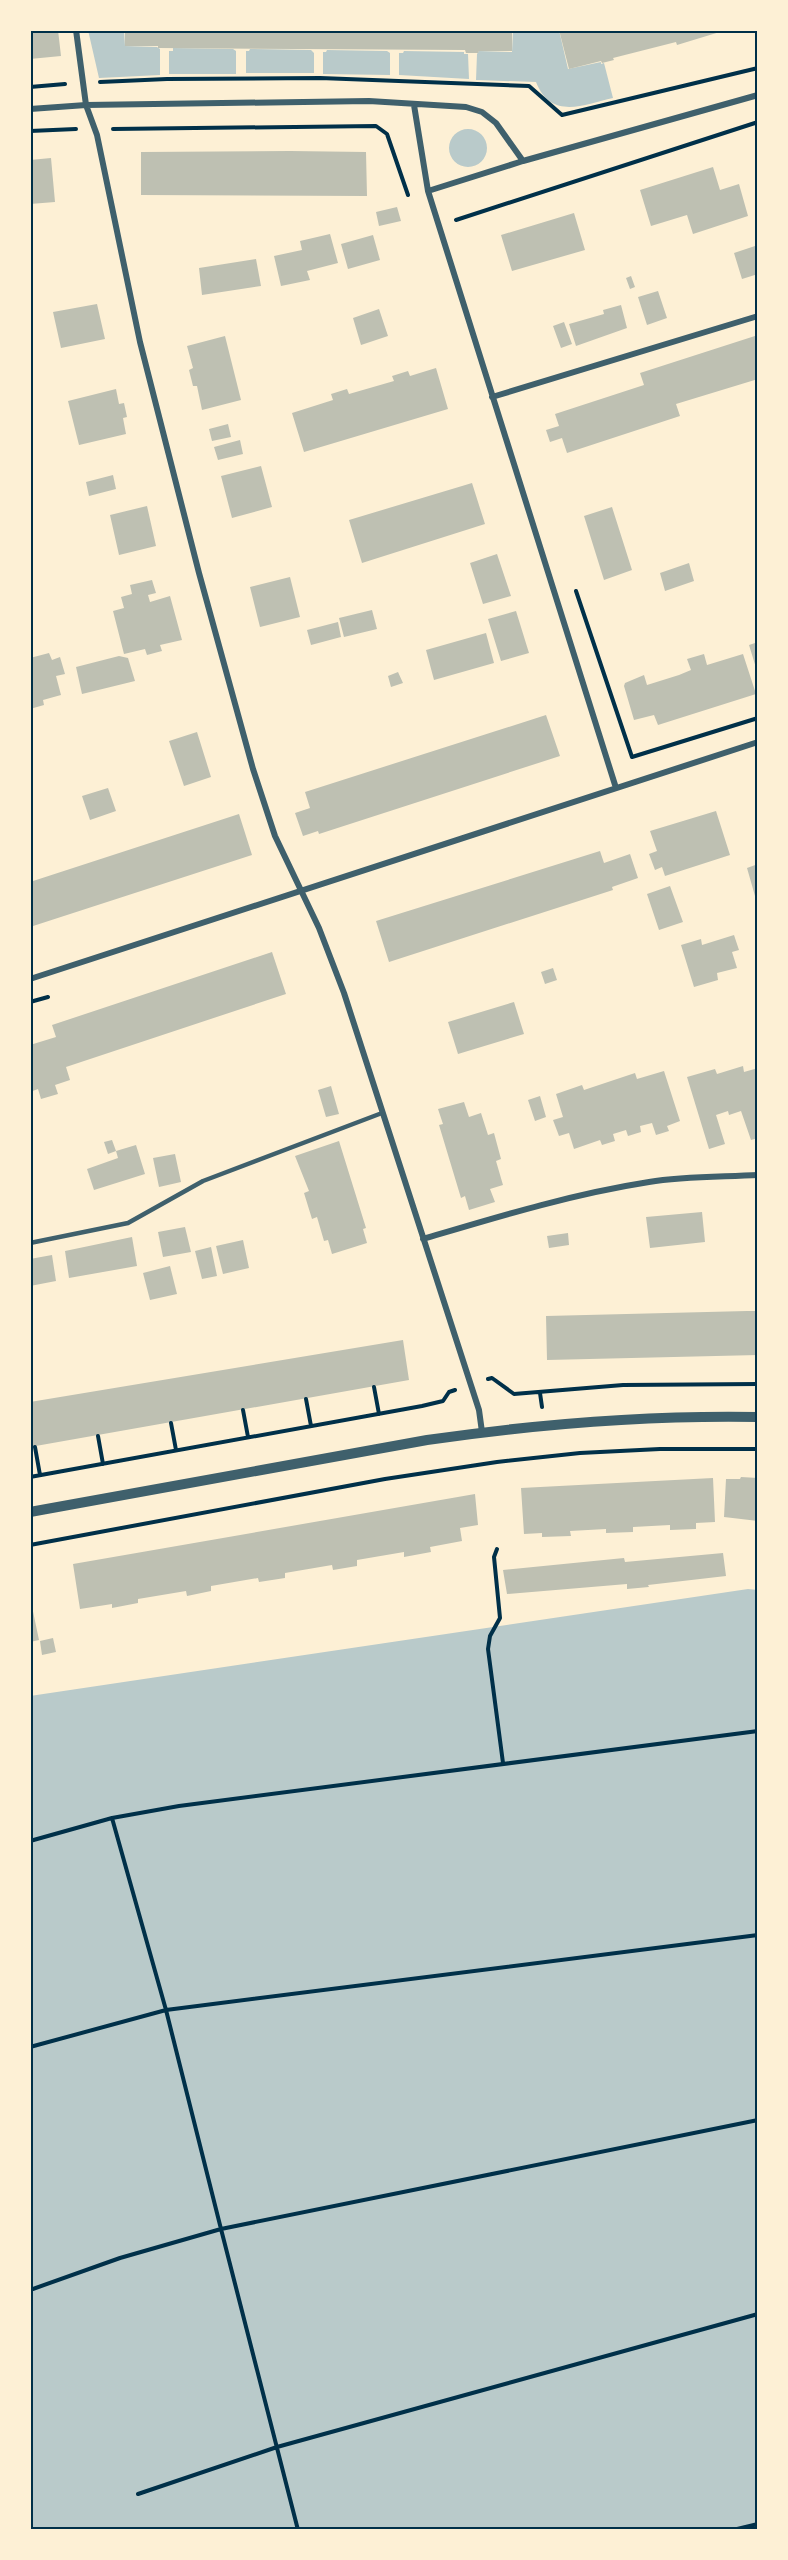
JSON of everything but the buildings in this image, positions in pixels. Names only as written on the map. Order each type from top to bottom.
[{"type":"street","points":[[76,30],[86,105],[96,130],[140,342],[202,585],[266,809],[275,836],[332,960],[479,1410],[482,1432]]},
{"type":"street","points":[[428,191],[523,161],[758,96]]},
{"type":"street","points":[[30,109],[86,105],[369,100],[466,107],[482,112],[496,123],[523,161]]},
{"type":"street","points":[[414,105],[428,191],[436,223],[615,788]]},
{"type":"street","points":[[492,397],[758,316]]},
{"type":"street","points":[[30,979],[758,742]]},
{"type":"street","points":[[423,1239],[539,1206],[640,1184],[758,1175]]},
{"type":"street","points":[[30,1512],[482,1432],[614,1419],[758,1417]]},
{"type":"lane","points":[[30,1243],[128,1223],[203,1181],[382,1113]]},
{"type":"path","points":[[436,223],[455,220],[758,122]]},
{"type":"path","points":[[30,131],[376,126],[387,134],[412,205]]},
{"type":"path","points":[[455,220],[459,232]]},
{"type":"path","points":[[573,580],[632,757],[758,718]]},
{"type":"path","points":[[30,1002],[48,997]]},
{"type":"path","points":[[484,1381],[492,1378],[514,1394],[623,1385],[758,1384]]},
{"type":"path","points":[[374,1387],[379,1414]]},
{"type":"path","points":[[30,1477],[443,1401],[449,1392],[456,1390]]},
{"type":"path","points":[[540,1393],[542,1408]]},
{"type":"path","points":[[306,1399],[311,1426]]},
{"type":"path","points":[[243,1410],[248,1437]]},
{"type":"path","points":[[171,1423],[176,1450]]},
{"type":"path","points":[[98,1436],[102,1464]]},
{"type":"path","points":[[35,1447],[40,1475]]},
{"type":"path","points":[[30,1545],[385,1479],[497,1462],[580,1453],[660,1449],[758,1449]]},
{"type":"path","points":[[497,1549],[494,1557],[500,1618],[490,1636],[488,1649],[503,1763]]},
{"type":"path","points":[[30,1841],[112,1818],[179,1806],[758,1731]]},
{"type":"path","points":[[112,1818],[166,2010],[298,2530]]},
{"type":"path","points":[[30,2047],[166,2010],[758,1935]]},
{"type":"path","points":[[30,2290],[120,2258],[220,2229],[758,2120]]},
{"type":"path","points":[[138,2494],[277,2447],[758,2314]]},
{"type":"path","points":[[733,2530],[758,2524]]},
{"type":"shaded area","points":[[88,30],[124,30],[125,46],[157,47],[160,49],[160,75],[99,78]]},
{"type":"shaded area","points":[[513,30],[559,30],[568,69],[604,63],[613,98],[579,106],[559,106],[550,102],[542,94],[536,82],[476,80],[479,51],[512,52]]},
{"type":"shaded area","points":[[173,48],[233,49],[236,51],[236,74],[169,74],[169,51],[173,51]]},
{"type":"shaded area","points":[[250,49],[311,50],[314,53],[314,73],[246,73],[246,51]]},
{"type":"shaded area","points":[[327,50],[387,51],[390,53],[390,75],[323,74],[323,52]]},
{"type":"shaded area","points":[[404,51],[464,52],[468,54],[469,79],[399,75],[399,53]]},
{"type":"shaded area","points":[[468,129],[482,134],[487,148],[482,162],[468,167],[454,162],[449,148],[454,134]]},
{"type":"shaded area","points":[[748,1589],[758,1590],[758,2530],[31,2530],[30,1696]]}]
